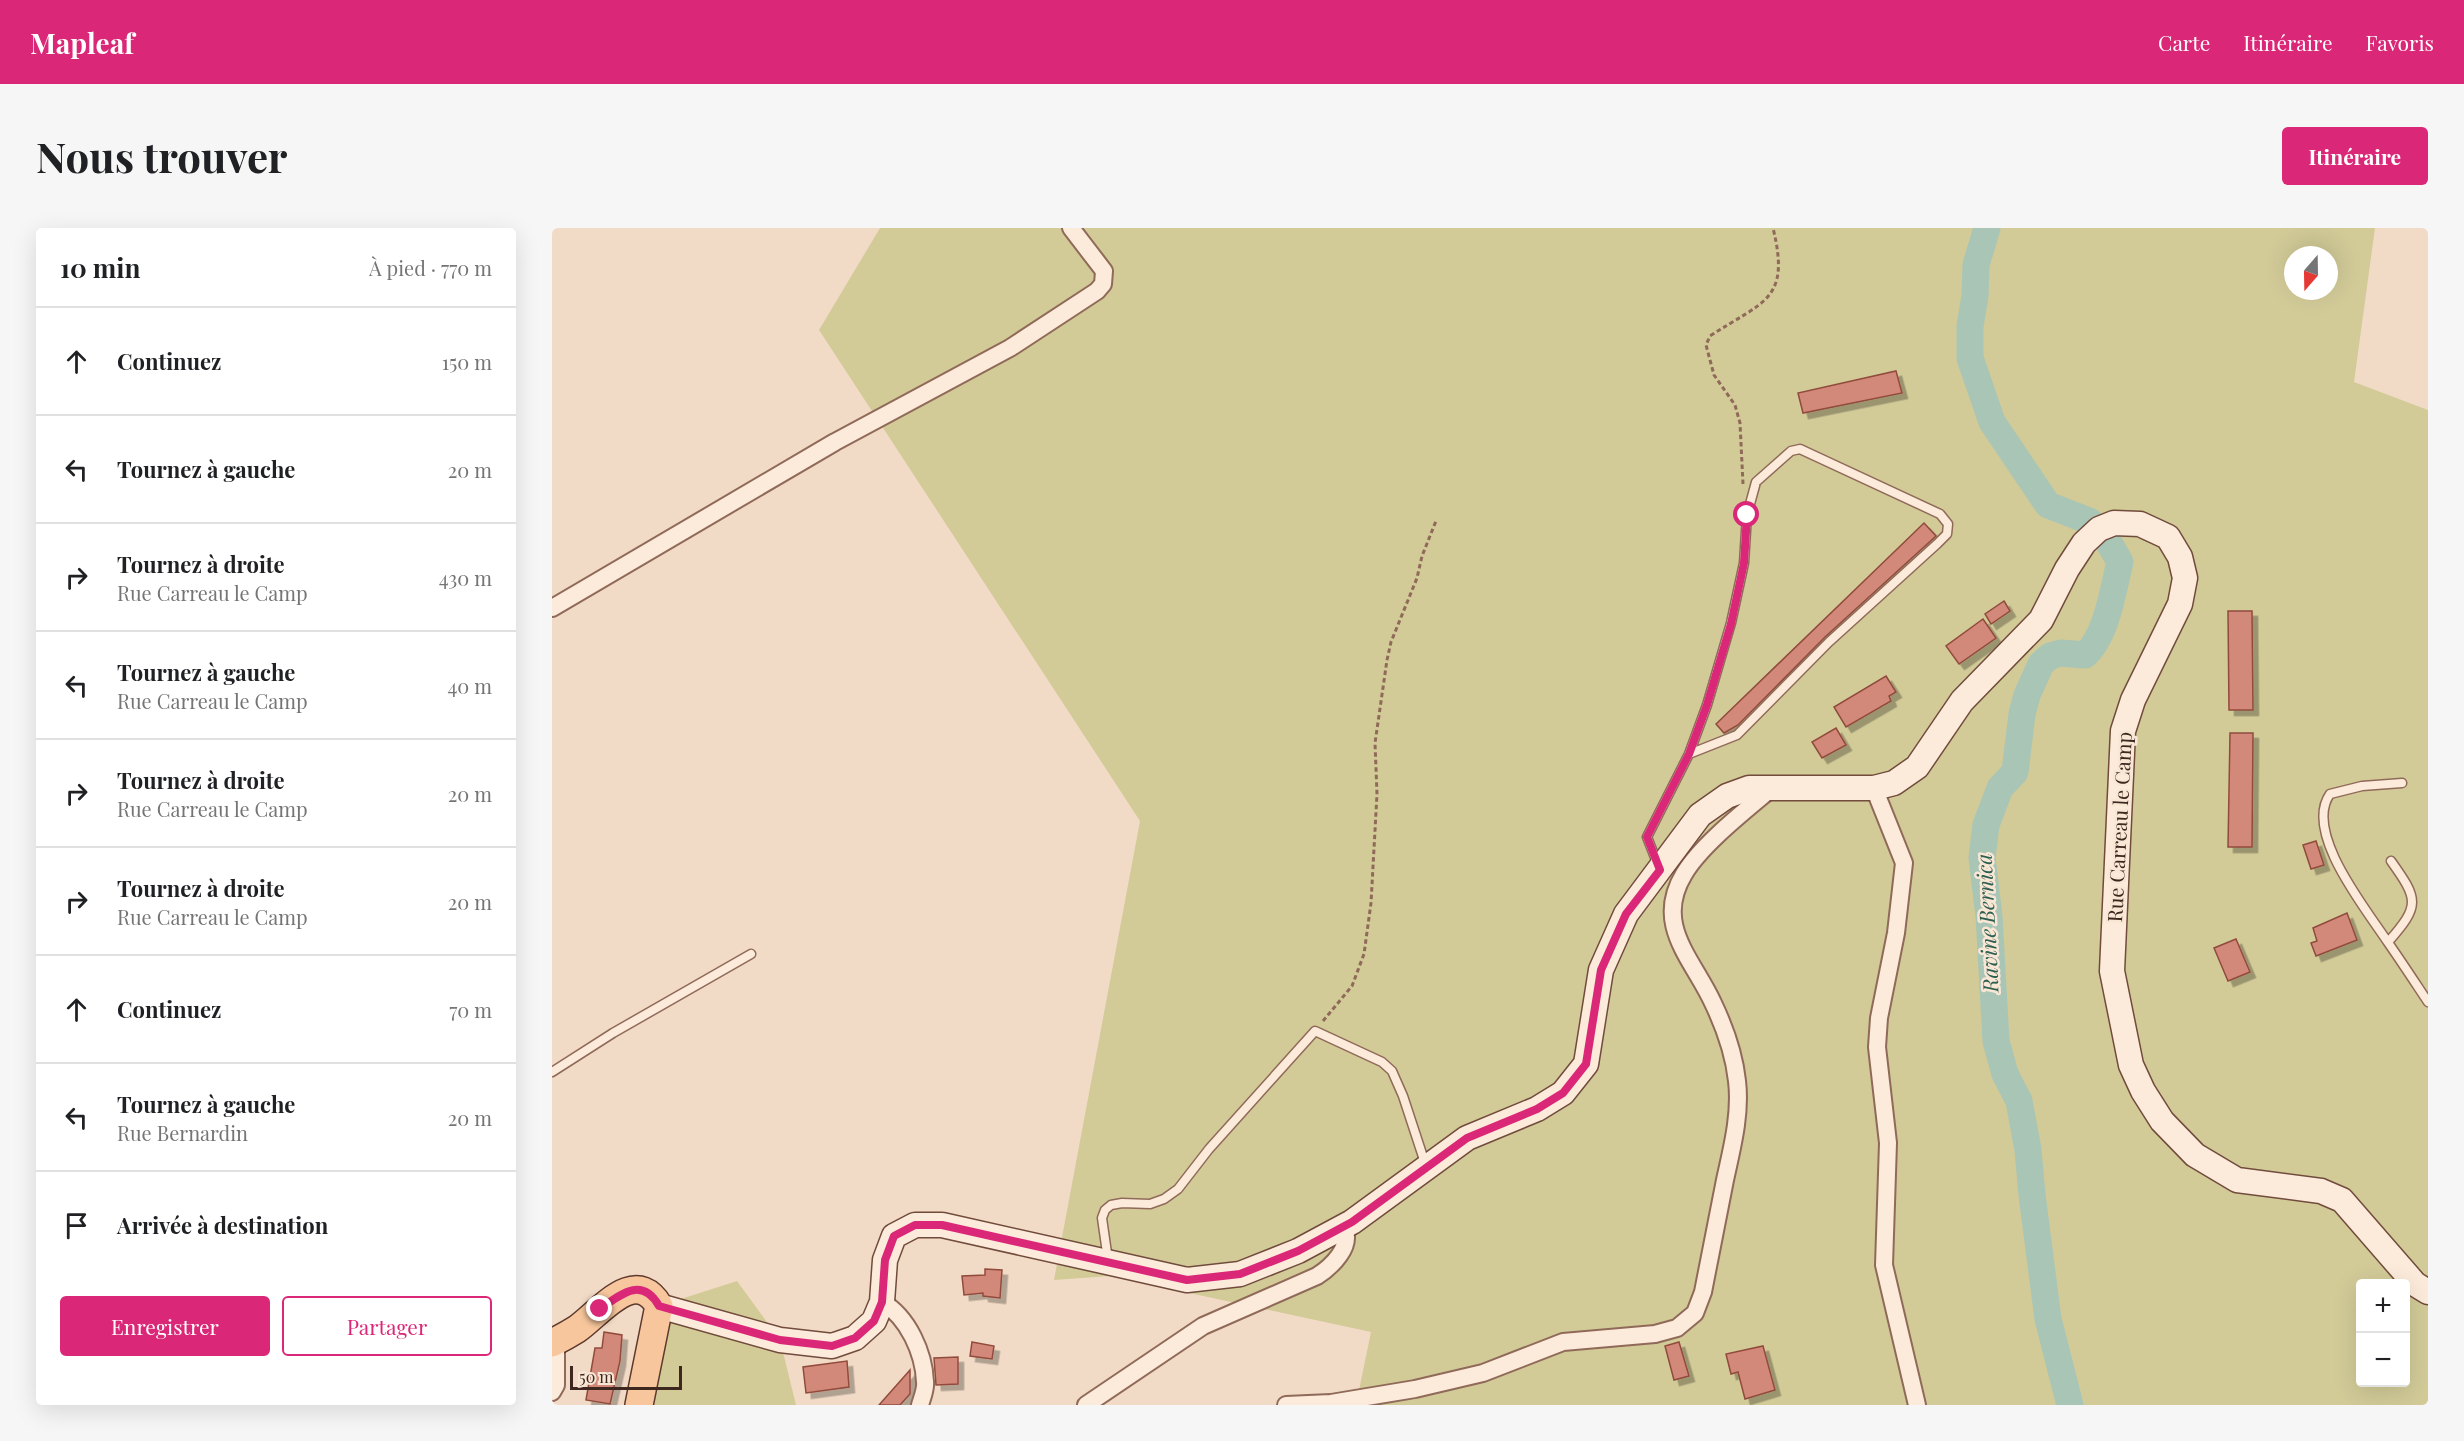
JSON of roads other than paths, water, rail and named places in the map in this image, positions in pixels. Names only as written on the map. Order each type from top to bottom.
[{"type":"main road","name":"Rue Carreau le Camp","points":[[659,1306],[780,1340],[832,1346],[855,1338],[874,1321],[882,1302],[885,1260],[894,1236],[915,1225],[942,1225],[1187,1280],[1240,1274],[1298,1251],[1343,1227],[1467,1138],[1537,1109],[1563,1093],[1586,1064],[1601,970],[1626,914],[1700,816],[1726,796],[1749,788],[1874,788],[1894,783],[1917,767],[1962,701],[2041,620],[2084,543],[2099,529],[2114,523],[2140,524],[2168,537],[2180,557],[2185,578],[2180,604],[2133,700],[2123,731],[2112,971],[2131,1065],[2162,1121],[2195,1155],[2237,1180],[2321,1191],[2342,1200],[2415,1284],[2428,1292]]},
{"type":"main road","points":[[554,1342],[577,1329],[621,1293],[638,1289],[652,1294],[659,1306],[639,1405]]},
{"type":"street","points":[[552,608],[835,442],[1010,348],[1097,291],[1103,284],[1104,271],[1071,228]]},
{"type":"street","points":[[1286,1405],[1331,1402],[1415,1389],[1483,1373],[1563,1342],[1655,1334],[1677,1328],[1695,1313],[1703,1292],[1736,1127],[1737,1083],[1730,1043],[1713,1001],[1682,950],[1673,924],[1673,900],[1684,873],[1705,849],[1772,788]]},
{"type":"street","points":[[1874,788],[1904,863],[1896,933],[1879,1018],[1877,1047],[1888,1143],[1884,1265],[1917,1405]]},
{"type":"street","points":[[1086,1405],[1203,1326],[1317,1276],[1331,1267],[1345,1242],[1346,1232],[1343,1227]]},
{"type":"street","points":[[882,1302],[894,1309],[921,1355],[926,1384],[920,1405]]},
{"type":"street","points":[[552,1392],[556,1385],[554,1342]]},
{"type":"lane","points":[[1660,870],[1647,837],[1689,754],[1707,705],[1731,624],[1744,563],[1747,515],[1756,483],[1767,470],[1791,451],[1800,449],[1940,514],[1948,524],[1947,534],[1829,642],[1737,735],[1689,754]]},
{"type":"lane","points":[[2402,783],[2362,786],[2330,794],[2324,802],[2324,823],[2336,860],[2356,895],[2428,1002]]},
{"type":"lane","points":[[2388,942],[2412,910],[2413,899],[2409,887],[2391,861]]},
{"type":"lane","points":[[552,1072],[752,954]]},
{"type":"lane","points":[[1108,1262],[1102,1218],[1105,1210],[1111,1205],[1122,1203],[1150,1204],[1164,1199],[1178,1189],[1209,1149],[1315,1031],[1382,1062],[1392,1071],[1403,1096],[1426,1166]]},
{"type":"waterway","name":"Ravine Bernica","points":[[1987,228],[1976,265],[1975,296],[1970,326],[1970,358],[1992,422],[2048,505],[2089,521],[2104,534],[2120,562],[2108,612],[2093,647],[2085,655],[2061,653],[2050,656],[2041,664],[2027,695],[2022,714],[2015,772],[2000,788],[1986,825],[1982,858],[1989,916],[1996,1041],[2005,1074],[2019,1101],[2028,1150],[2048,1319],[2070,1405]]}]
